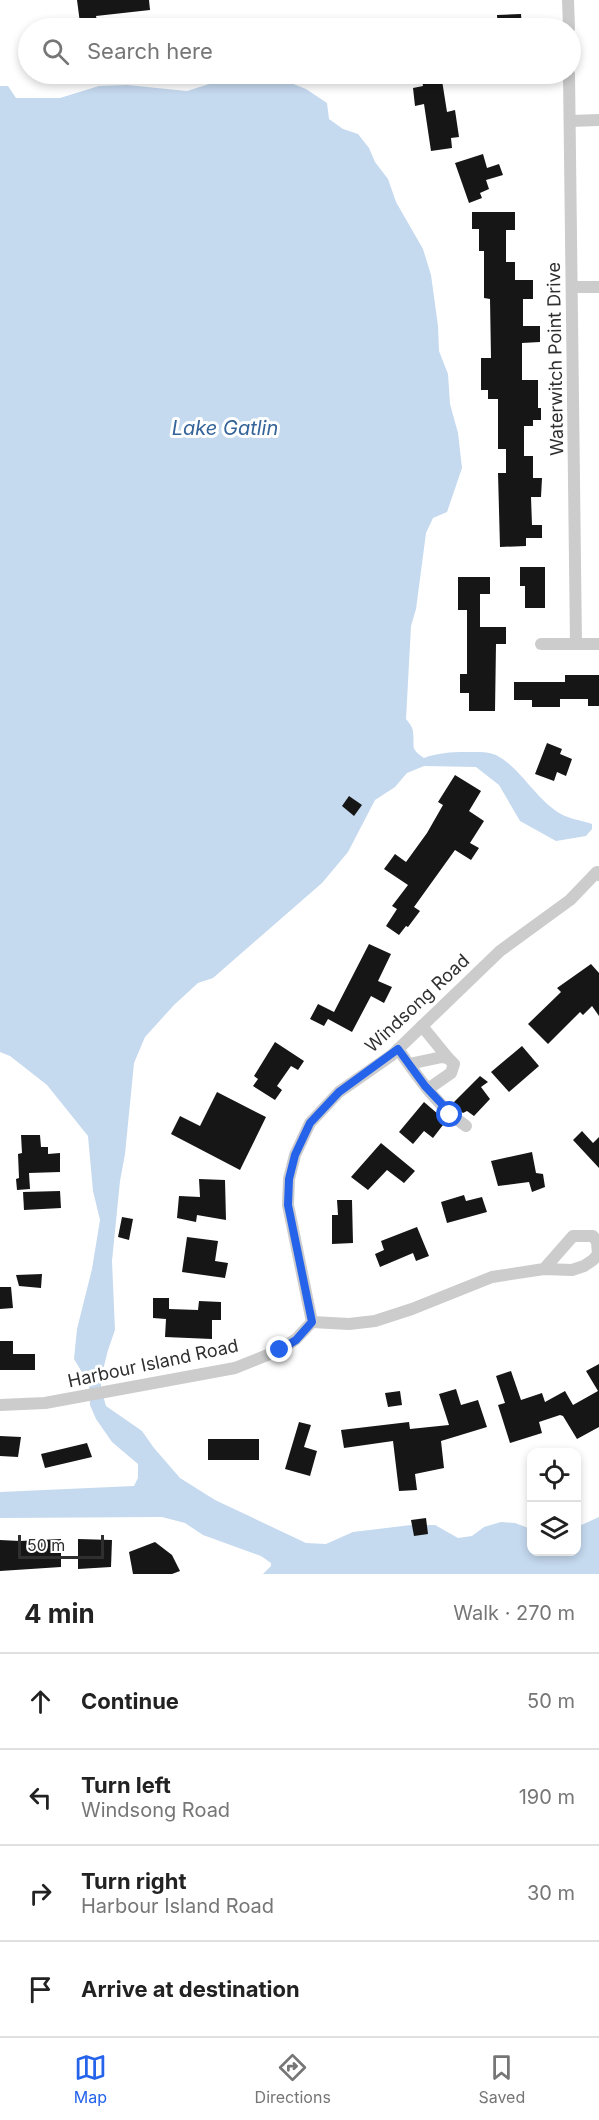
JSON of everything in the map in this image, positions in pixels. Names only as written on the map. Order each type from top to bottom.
[{"type":"street","points":[[568,0],[569,18]]},
{"type":"street","name":"Waterwitch Point Drive","points":[[569,84],[576,644]]},
{"type":"street","points":[[570,121],[599,120]]},
{"type":"street","points":[[573,287],[599,287]]},
{"type":"street","points":[[541,644],[599,644]]},
{"type":"street","name":"Windsong Road","points":[[312,1322],[288,1205],[289,1179],[295,1155],[310,1123],[339,1092],[398,1049],[500,951],[570,900],[598,874]]},
{"type":"street","points":[[422,1026],[454,1065],[451,1073],[428,1089]]},
{"type":"street","points":[[398,1049],[450,1115],[466,1126]]},
{"type":"street","points":[[409,1064],[448,1058]]},
{"type":"street","points":[[312,1322],[349,1324],[375,1321],[492,1277],[544,1269]]},
{"type":"street","name":"Harbour Island Road","points":[[0,1405],[45,1403],[235,1368],[280,1350],[296,1340],[312,1322]]},
{"type":"water","name":"Lake Gatlin","points":[[209,84],[293,84],[306,89],[327,103],[329,119],[343,129],[358,134],[369,148],[375,162],[388,179],[396,202],[423,249],[431,275],[439,351],[448,374],[450,404],[458,433],[462,468],[447,512],[433,518],[426,533],[416,609],[411,626],[406,719],[413,730],[414,749],[424,758],[455,752],[481,752],[496,755],[513,767],[552,808],[564,815],[592,824],[592,829],[586,836],[556,841],[520,821],[499,785],[476,767],[424,766],[407,773],[395,787],[375,800],[348,852],[322,883],[213,978],[198,983],[145,1037],[134,1063],[120,1181],[112,1261],[115,1330],[101,1378],[101,1389],[106,1406],[142,1431],[180,1478],[215,1500],[306,1543],[326,1544],[353,1532],[411,1525],[435,1525],[458,1538],[472,1536],[484,1527],[501,1522],[515,1523],[527,1528],[527,1556],[581,1556],[581,1525],[599,1517],[599,1574],[263,1574],[271,1563],[261,1556],[203,1535],[185,1523],[162,1517],[0,1518],[0,1492],[134,1486],[138,1478],[138,1464],[112,1442],[96,1419],[90,1405],[89,1384],[74,1359],[77,1329],[92,1269],[100,1220],[93,1191],[88,1136],[47,1085],[10,1056],[0,1052],[0,86],[8,86],[16,98],[60,98],[99,86],[127,85],[187,91]]},
{"type":"building","points":[[77,0],[149,0],[150,10],[96,16],[96,18],[79,18]]},
{"type":"building","points":[[521,14],[521,18],[497,18],[497,15]]},
{"type":"building","points":[[423,84],[443,84],[447,112],[455,110],[459,137],[451,138],[452,148],[431,151],[424,104],[415,106],[413,88],[423,86]]},
{"type":"building","points":[[483,154],[487,168],[499,164],[503,175],[486,180],[489,189],[480,193],[482,198],[469,203],[455,163]]},
{"type":"building","points":[[472,212],[515,212],[515,230],[506,230],[506,262],[515,262],[515,280],[533,280],[533,299],[523,299],[523,326],[540,326],[540,342],[522,343],[522,380],[538,380],[538,408],[541,408],[541,420],[533,420],[533,426],[524,426],[524,456],[533,456],[533,478],[542,478],[541,497],[531,497],[532,525],[542,525],[542,538],[526,538],[526,546],[500,547],[498,473],[506,473],[506,449],[498,449],[498,399],[488,399],[488,390],[481,390],[481,358],[491,358],[490,299],[484,298],[484,251],[479,251],[479,229],[472,229]]},
{"type":"building","points":[[520,567],[545,567],[545,608],[525,608],[525,586],[520,586]]},
{"type":"building","points":[[458,577],[490,577],[490,594],[480,594],[480,627],[506,627],[506,644],[496,644],[495,711],[469,711],[469,693],[460,693],[460,674],[467,674],[467,610],[458,610]]},
{"type":"building","points":[[565,675],[599,675],[599,706],[588,706],[588,699],[560,699],[560,707],[532,707],[532,700],[514,700],[514,682],[565,682]]},
{"type":"building","points":[[547,743],[562,749],[560,754],[572,759],[566,776],[557,772],[554,781],[535,774]]},
{"type":"building","points":[[455,775],[481,791],[469,811],[484,821],[470,843],[479,848],[471,860],[455,850],[414,907],[420,911],[399,935],[386,926],[397,909],[392,906],[408,885],[384,869],[395,854],[406,862],[427,833],[443,805],[438,802]]},
{"type":"building","points":[[349,796],[362,805],[354,816],[342,806]]},
{"type":"building","points":[[369,944],[391,954],[378,981],[392,987],[384,1003],[371,996],[352,1032],[328,1019],[324,1026],[310,1019],[318,1004],[334,1012]]},
{"type":"building","points":[[591,964],[599,973],[599,1016],[592,1006],[583,1015],[580,1012],[548,1044],[528,1024],[561,992],[557,988]]},
{"type":"building","points":[[275,1042],[304,1061],[298,1070],[291,1066],[277,1086],[282,1090],[275,1100],[253,1086],[258,1079],[254,1076]]},
{"type":"building","points":[[522,1046],[539,1066],[509,1092],[491,1072]]},
{"type":"building","points":[[480,1076],[488,1082],[481,1087],[490,1099],[474,1116],[467,1111],[463,1113],[452,1104]]},
{"type":"building","points":[[217,1092],[266,1117],[240,1170],[171,1134],[180,1116],[200,1126]]},
{"type":"building","points":[[424,1102],[446,1121],[433,1138],[424,1131],[413,1144],[399,1132]]},
{"type":"building","points":[[582,1131],[593,1143],[599,1137],[599,1168],[573,1140]]},
{"type":"building","points":[[21,1135],[40,1135],[41,1147],[48,1147],[48,1154],[60,1153],[60,1172],[29,1173],[30,1189],[17,1190],[18,1154],[22,1153]]},
{"type":"building","points":[[381,1143],[415,1171],[404,1183],[387,1170],[368,1190],[351,1177]]},
{"type":"building","points":[[532,1152],[536,1173],[543,1174],[545,1187],[532,1192],[529,1182],[498,1186],[491,1161]]},
{"type":"building","points":[[199,1179],[225,1180],[226,1220],[197,1215],[196,1222],[177,1218],[179,1196],[200,1197]]},
{"type":"building","points":[[60,1191],[61,1208],[24,1210],[23,1192]]},
{"type":"building","points":[[464,1195],[466,1201],[482,1197],[487,1212],[447,1223],[441,1202]]},
{"type":"building","points":[[337,1200],[352,1200],[353,1243],[332,1244],[332,1215],[338,1215]]},
{"type":"building","points":[[122,1217],[133,1219],[129,1240],[118,1237]]},
{"type":"building","points":[[417,1227],[429,1256],[416,1261],[413,1253],[380,1267],[375,1254],[384,1250],[381,1241]]},
{"type":"building","points":[[187,1237],[218,1241],[215,1261],[228,1263],[225,1278],[182,1272]]},
{"type":"building","points":[[42,1274],[41,1288],[19,1286],[16,1275]]},
{"type":"building","points":[[0,1287],[11,1287],[13,1308],[0,1309]]},
{"type":"building","points":[[153,1298],[169,1298],[169,1309],[198,1310],[199,1301],[221,1302],[221,1320],[212,1320],[212,1339],[165,1337],[166,1319],[153,1318]]},
{"type":"building","points":[[0,1341],[13,1341],[13,1354],[35,1354],[35,1370],[0,1370]]},
{"type":"building","points":[[599,1364],[599,1427],[577,1439],[563,1416],[560,1415],[539,1422],[542,1433],[510,1443],[498,1405],[505,1403],[496,1376],[511,1371],[521,1400],[542,1393],[545,1402],[565,1391],[573,1405],[598,1391],[586,1371]]},
{"type":"building","points":[[456,1389],[461,1405],[478,1400],[487,1427],[441,1441],[444,1468],[415,1474],[417,1490],[399,1491],[393,1441],[344,1448],[341,1430],[409,1422],[410,1429],[449,1425],[439,1394]]},
{"type":"building","points":[[400,1391],[402,1405],[388,1407],[385,1393]]},
{"type":"building","points":[[299,1422],[311,1425],[304,1447],[317,1451],[310,1476],[285,1469]]},
{"type":"building","points":[[0,1436],[21,1437],[18,1457],[0,1456]]},
{"type":"building","points":[[208,1439],[259,1439],[259,1460],[208,1460]]},
{"type":"building","points":[[87,1443],[92,1457],[45,1468],[41,1454]]},
{"type":"building","points":[[426,1518],[428,1534],[414,1536],[411,1520]]},
{"type":"building","points":[[61,1539],[61,1567],[0,1571],[0,1540]]},
{"type":"building","points":[[78,1539],[112,1540],[111,1567],[78,1569]]},
{"type":"building","points":[[155,1542],[172,1555],[180,1571],[172,1574],[133,1574],[129,1552]]},
{"type":"route","points":[[280,1350],[296,1340],[312,1322],[288,1205],[289,1179],[295,1155],[310,1123],[339,1092],[398,1049],[450,1115]]}]
